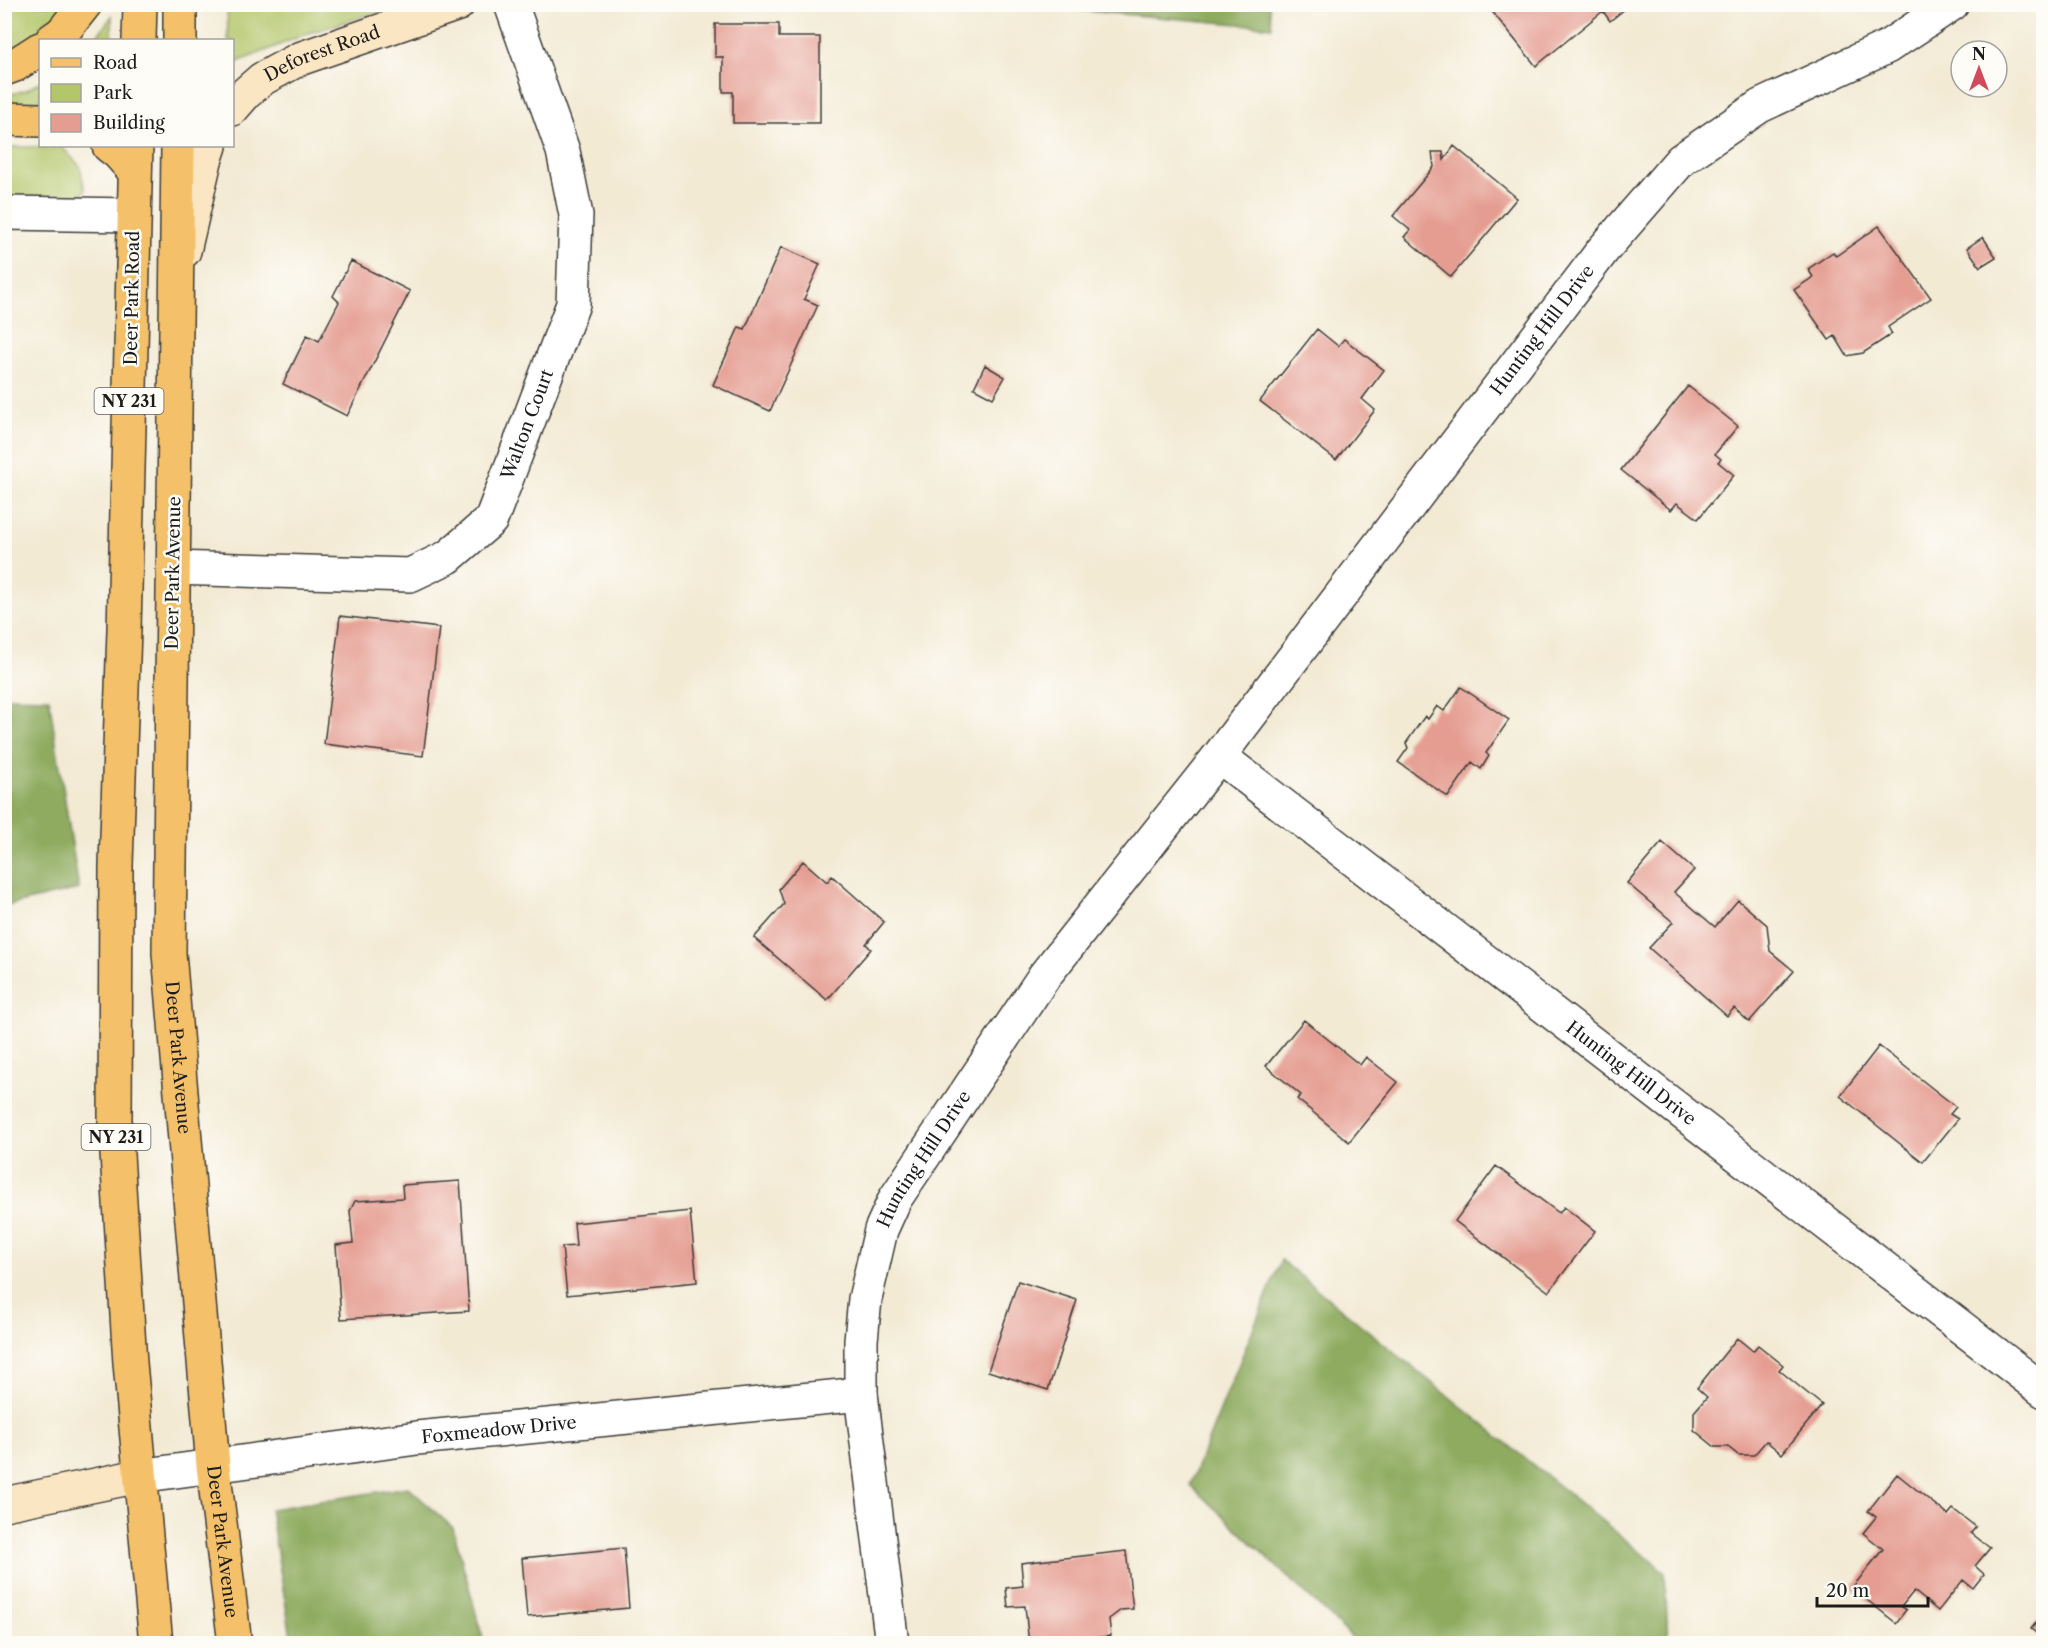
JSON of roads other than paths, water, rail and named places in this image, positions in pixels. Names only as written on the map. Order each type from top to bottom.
[{"type":"main road","points":[[53,39],[62,33],[85,4]]},
{"type":"main road","points":[[139,39],[140,4]]},
{"type":"main road","points":[[180,4],[180,39]]},
{"type":"main road","points":[[4,69],[15,65],[39,50]]},
{"type":"main road","points":[[4,119],[39,120]]},
{"type":"main road","points":[[110,147],[118,153],[135,159]]},
{"type":"main road","name":"NY 231","points":[[177,285],[178,147]]},
{"type":"main road","name":"Deer Park Road","points":[[135,159],[116,865],[115,1122],[130,1363],[140,1476]]},
{"type":"main road","name":"Deer Park Avenue","points":[[177,285],[169,953],[213,1466],[235,1644]]},
{"type":"main road","name":"NY 231","points":[[140,1476],[156,1644]]},
{"type":"street","name":"Deforest Road","points":[[234,107],[262,79],[299,59],[458,4]]},
{"type":"street","name":"Walton Court","points":[[172,568],[410,575],[448,557],[491,520],[573,304],[576,215],[563,151],[511,4]]},
{"type":"street","name":"Hunting Hill Drive","points":[[892,1644],[861,1394],[861,1340],[865,1299],[881,1230],[895,1199],[1045,975],[1219,756],[1603,250],[1682,160],[1760,106],[1887,48],[1953,4]]},
{"type":"street","points":[[177,285],[210,147]]},
{"type":"street","points":[[4,213],[134,215]]},
{"type":"street","name":"Hunting Hill Drive","points":[[1219,756],[2043,1391]]},
{"type":"street","name":"Foxmeadow Drive","points":[[140,1476],[417,1438],[861,1394]]},
{"type":"street","points":[[4,1504],[140,1476]]}]
